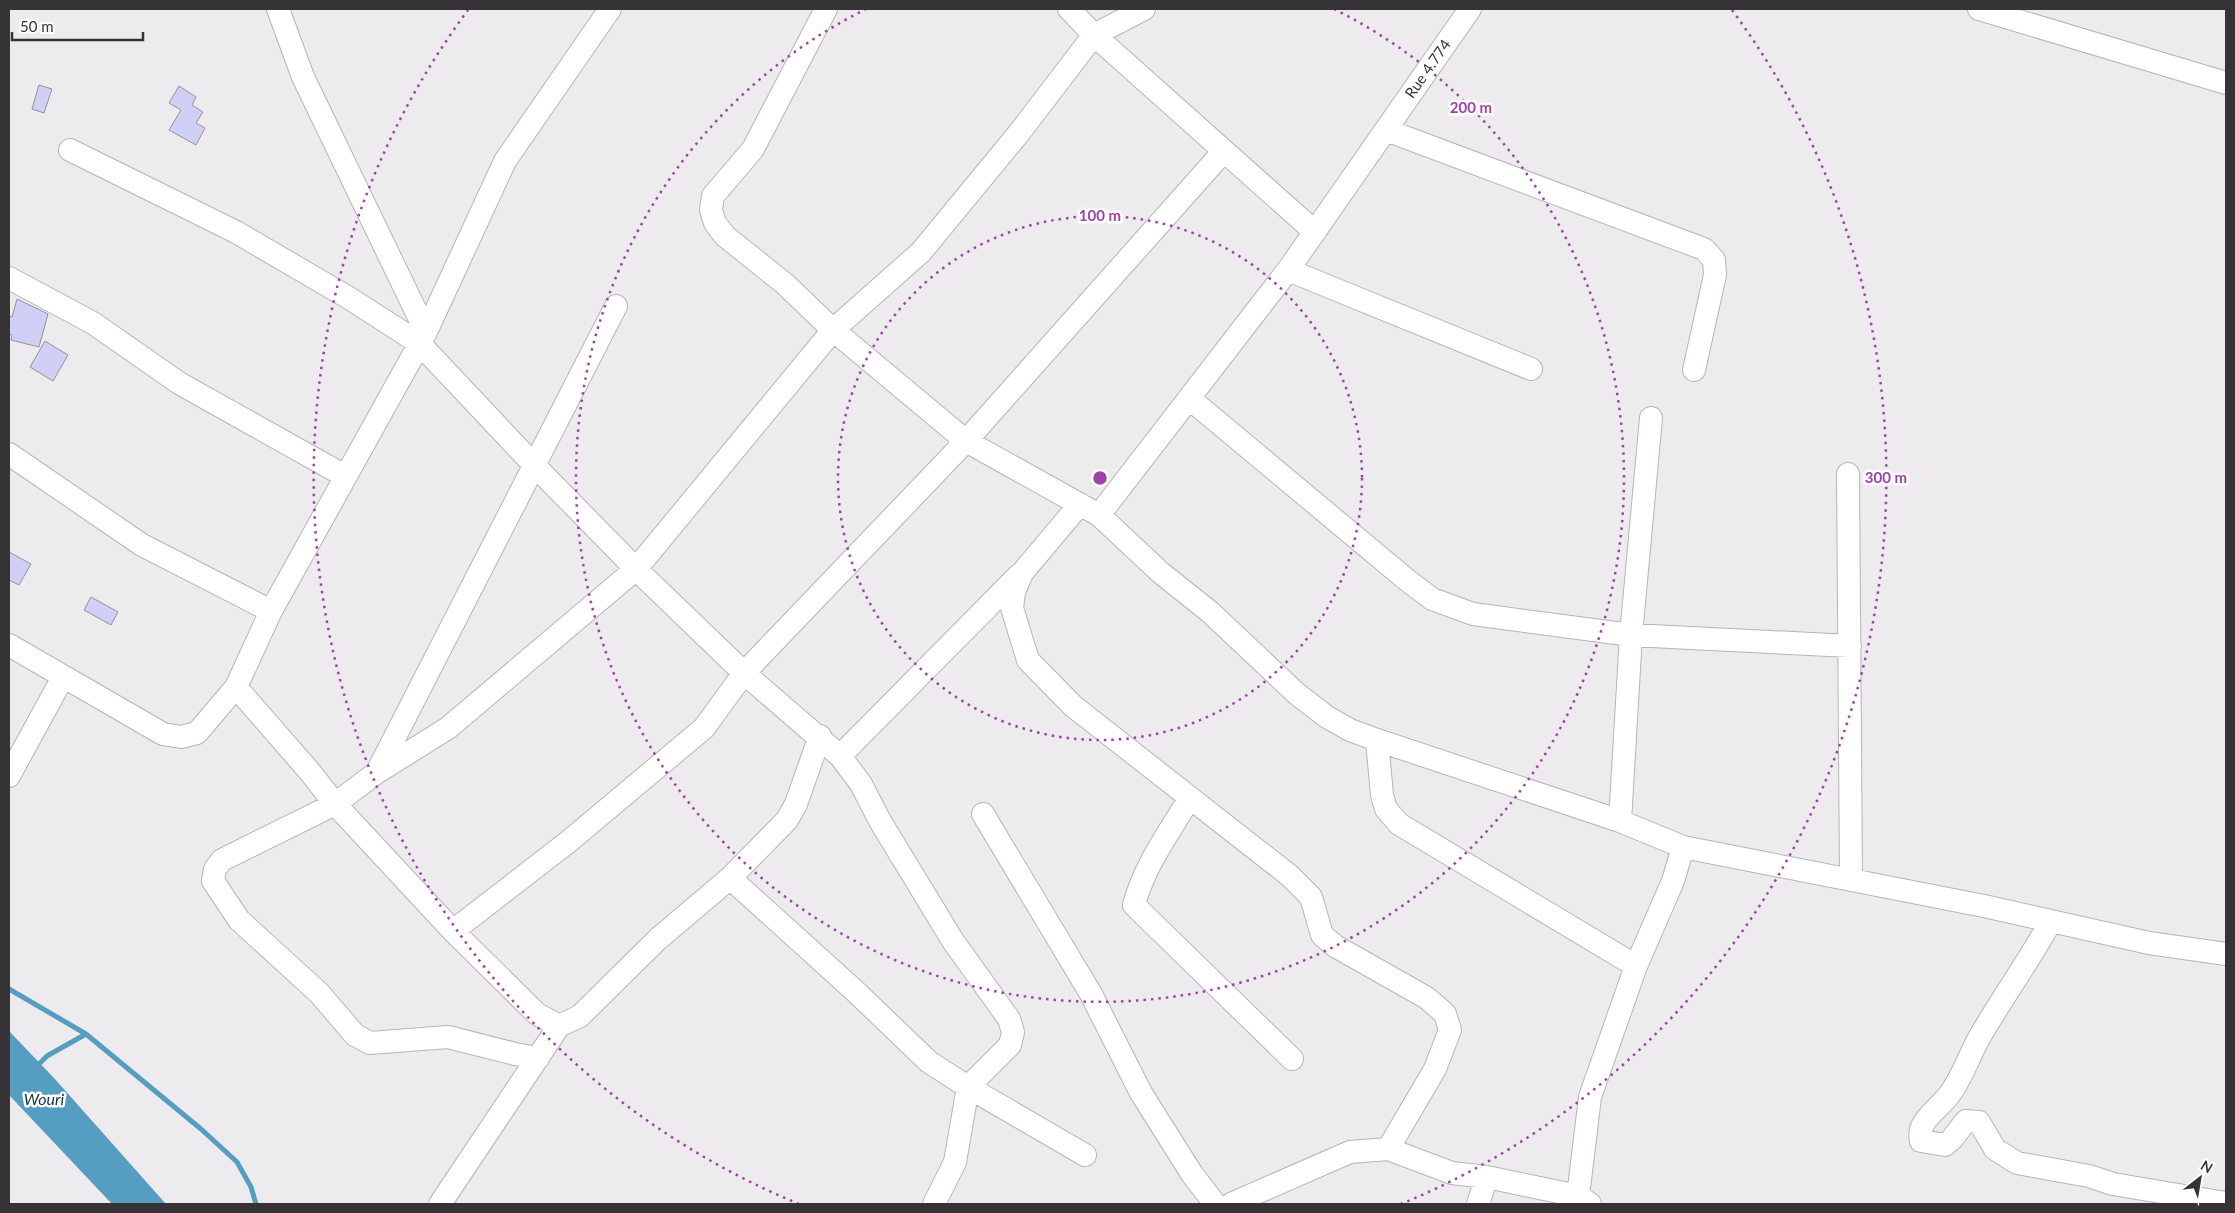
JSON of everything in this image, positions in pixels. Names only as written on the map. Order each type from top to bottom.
[{"type":"street","points":[[278,9],[303,77],[422,338],[534,466],[636,569],[744,674],[820,736],[840,756],[861,784],[880,821],[953,941],[1009,1019],[1013,1032],[1010,1046],[968,1087],[955,1162],[934,1204]]},
{"type":"street","points":[[9,645],[163,734],[181,737],[197,733],[236,687],[271,611],[422,338],[505,161],[610,9]]},
{"type":"street","points":[[826,9],[753,149],[713,196],[711,210],[715,223],[726,236],[784,284],[834,330],[966,441],[1099,516],[1161,573],[1210,612],[1305,700],[1335,722],[1377,740],[1620,821],[1683,847],[2051,921],[2149,943],[2226,954]]},
{"type":"street","points":[[1069,9],[1094,35],[1315,232]]},
{"type":"street","points":[[538,1058],[448,1037],[370,1044],[355,1035],[319,993],[239,920],[213,881],[215,869],[222,860],[335,804],[376,773],[448,728],[636,569],[834,330],[921,252],[1019,133],[1094,35],[1144,9]]},
{"type":"street","name":"Rue 4.774","points":[[1099,516],[1288,270],[1470,9]]},
{"type":"street","points":[[1979,9],[2226,83]]},
{"type":"street","points":[[1386,130],[1704,250],[1714,260],[1716,275],[1694,370]]},
{"type":"street","points":[[70,150],[236,232],[422,338]]},
{"type":"street","points":[[453,931],[568,842],[704,728],[744,674],[966,441],[1224,151]]},
{"type":"street","points":[[1288,270],[1531,369]]},
{"type":"street","points":[[9,278],[92,323],[179,383],[345,476]]},
{"type":"street","points":[[376,773],[616,306]]},
{"type":"street","points":[[1190,399],[1432,599],[1472,614],[1631,635],[1850,646]]},
{"type":"street","points":[[1620,821],[1631,635],[1651,418]]},
{"type":"street","points":[[9,454],[142,545],[271,611]]},
{"type":"street","points":[[1848,474],[1851,880]]},
{"type":"street","points":[[840,756],[1022,572],[1080,504]]},
{"type":"street","points":[[1022,572],[1014,592],[1012,608],[1028,660],[1073,706],[1189,799],[1290,876],[1311,897],[1322,935],[1335,946],[1427,998],[1444,1014],[1450,1030],[1434,1069],[1388,1149]]},
{"type":"street","points":[[9,776],[63,677]]},
{"type":"street","points":[[236,687],[310,772],[335,804],[453,931],[537,1014],[559,1026]]},
{"type":"street","points":[[440,1204],[559,1026],[580,1016],[658,939],[730,878],[787,820],[796,804],[820,736]]},
{"type":"street","points":[[1377,740],[1382,795],[1386,809],[1399,824],[1636,966]]},
{"type":"street","points":[[1189,799],[1151,860],[1137,892],[1134,905],[1292,1059]]},
{"type":"street","points":[[983,814],[1091,994],[1141,1093],[1192,1174],[1215,1204]]},
{"type":"street","points":[[1231,1204],[1350,1152],[1388,1149],[1452,1173],[1487,1178],[1584,1200],[1590,1097],[1636,966],[1673,881],[1683,847]]},
{"type":"street","points":[[730,878],[930,1062],[968,1087],[1085,1154]]},
{"type":"street","points":[[2051,921],[2024,969],[1979,1038],[1952,1091],[1924,1122],[1919,1133],[1921,1141],[1945,1145],[1966,1121],[1979,1122],[1995,1149],[2017,1164],[2088,1176],[2113,1184],[2226,1202]]},
{"type":"street","points":[[1478,1204],[1487,1178]]},
{"type":"water","name":"Wouri","points":[[9,1031],[54,1078],[166,1204],[112,1204],[9,1095]]},
{"type":"building","points":[[39,85],[52,89],[44,113],[32,109]]},
{"type":"building","points":[[179,86],[196,97],[192,105],[203,112],[196,123],[205,128],[196,145],[169,130],[181,110],[169,103]]},
{"type":"building","points":[[17,299],[48,314],[39,347],[11,340],[9,316],[12,317]]},
{"type":"building","points":[[45,341],[68,355],[53,381],[30,367]]},
{"type":"building","points":[[9,552],[31,564],[19,585],[9,580]]},
{"type":"building","points":[[91,597],[118,612],[111,625],[84,610]]},
{"type":"waterway","points":[[9,989],[86,1034],[201,1129],[237,1162],[251,1187],[256,1204]]},
{"type":"waterway","points":[[37,1066],[47,1056],[86,1034]]}]
